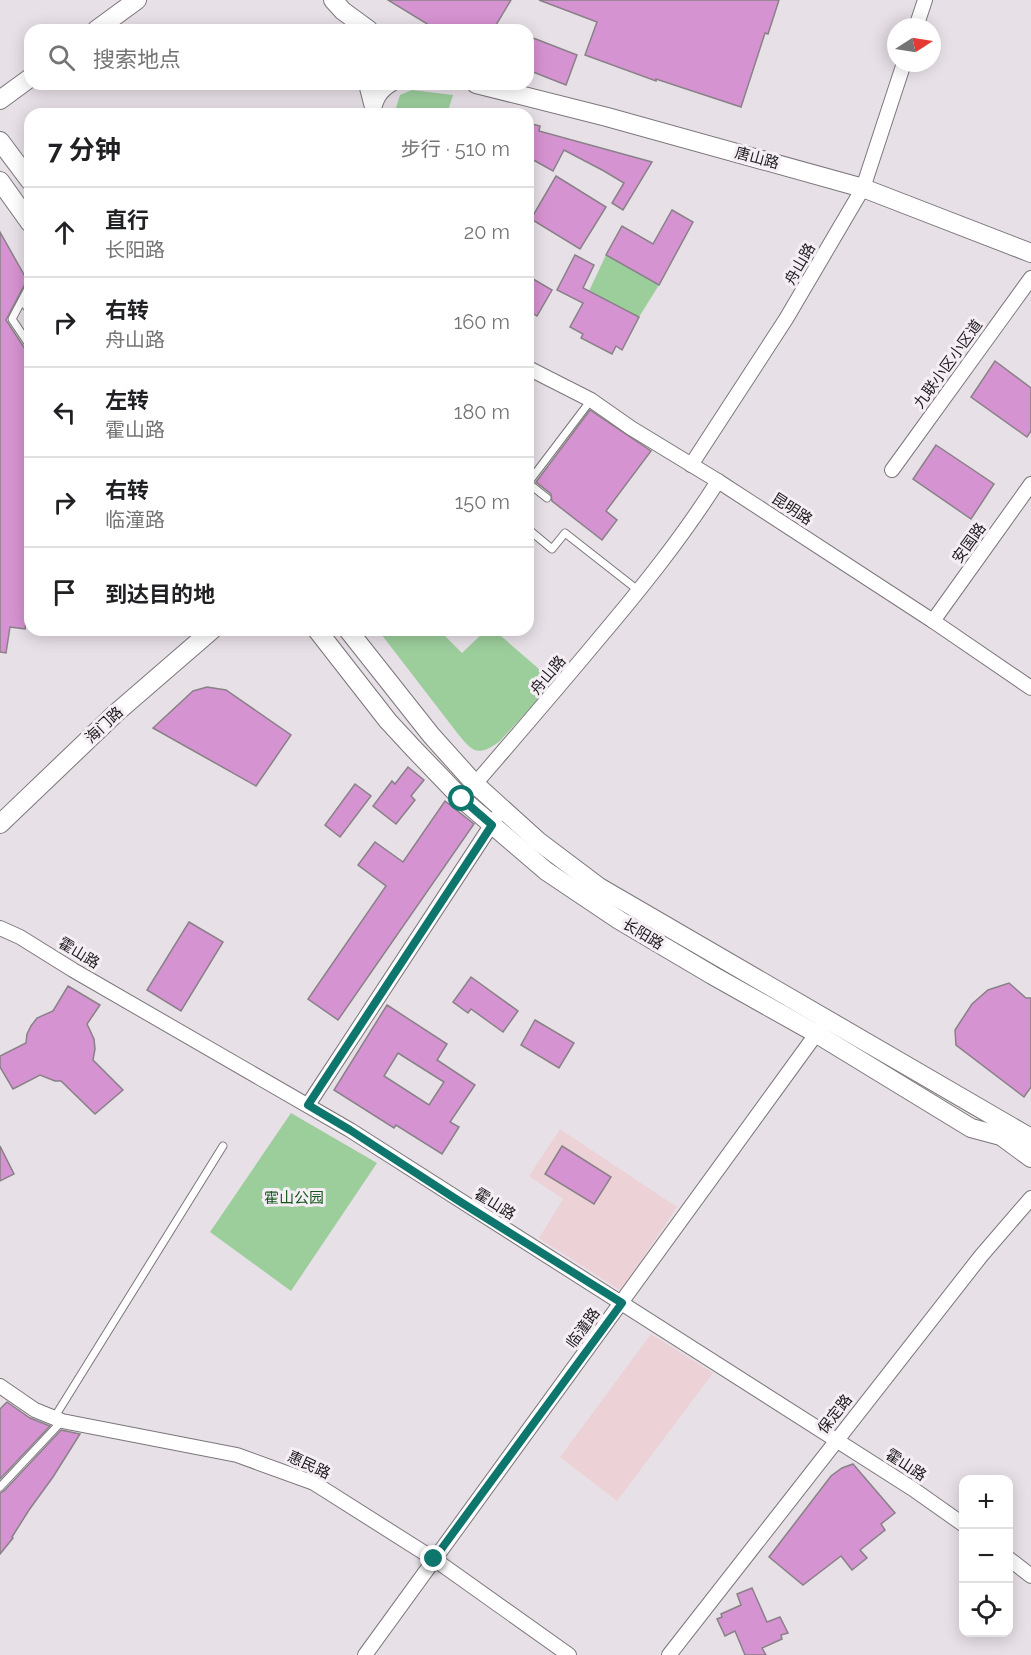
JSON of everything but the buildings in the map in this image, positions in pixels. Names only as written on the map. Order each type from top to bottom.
[{"type":"main road","points":[[104,24],[137,0]]},
{"type":"main road","points":[[338,5],[362,24]]},
{"type":"main road","points":[[0,100],[24,82]]},
{"type":"main road","name":"唐山路","points":[[500,90],[607,117],[863,188],[1031,253]]},
{"type":"main road","points":[[0,141],[24,173]]},
{"type":"main road","points":[[0,181],[24,215]]},
{"type":"main road","name":"海门路","points":[[0,824],[116,713],[205,636]]},
{"type":"main road","name":"长阳路","points":[[322,636],[388,721],[462,799],[546,872],[619,920],[712,975],[822,1027],[1031,1138]]},
{"type":"main road","name":"长阳路","points":[[353,636],[431,735],[475,784],[538,841],[599,887],[822,1027],[971,1128],[1000,1136],[1031,1158]]},
{"type":"street","points":[[919,18],[925,0]]},
{"type":"street","points":[[338,5],[347,24]]},
{"type":"street","name":"舟山路","points":[[691,465],[786,319],[863,188],[901,72]]},
{"type":"street","points":[[367,90],[372,108]]},
{"type":"street","points":[[375,108],[383,90]]},
{"type":"street","name":"九联小区小区道","points":[[892,470],[1031,278]]},
{"type":"street","name":"昆明路","points":[[534,371],[591,400],[933,621],[1031,688]]},
{"type":"street","name":"舟山路","points":[[462,799],[639,591],[690,525],[718,481]]},
{"type":"street","name":"安国路","points":[[933,621],[1031,484]]},
{"type":"street","points":[[308,1105],[503,809]]},
{"type":"street","name":"霍山路","points":[[0,928],[20,937],[350,1130],[913,1489],[959,1522]]},
{"type":"street","name":"临潼路","points":[[365,1655],[822,1027]]},
{"type":"street","name":"保定路","points":[[669,1655],[835,1440],[981,1256],[1031,1198]]},
{"type":"street","name":"惠民路","points":[[0,1386],[35,1410],[58,1420],[237,1455],[314,1483],[434,1559],[569,1655]]},
{"type":"street","points":[[1013,1562],[1031,1576]]},
{"type":"lane","points":[[24,297],[12,319],[24,337]]},
{"type":"lane","points":[[534,475],[591,400]]},
{"type":"lane","points":[[534,488],[548,498]]},
{"type":"lane","points":[[534,534],[552,549],[565,533],[639,591]]},
{"type":"lane","points":[[0,1487],[58,1420],[223,1146]]},
{"type":"shaded area","points":[[560,1129],[677,1207],[621,1291],[539,1238],[563,1199],[529,1176]]},
{"type":"shaded area","points":[[651,1334],[713,1373],[617,1501],[560,1457]]},
{"type":"green space","points":[[412,90],[453,95],[449,108],[396,108],[400,95]]},
{"type":"green space","points":[[606,255],[659,285],[639,317],[589,291]]},
{"type":"green space","points":[[383,636],[445,636],[462,653],[480,636],[501,636],[554,682],[492,747],[476,750],[458,734]]},
{"type":"green space","name":"霍山公园","points":[[291,1113],[377,1163],[291,1291],[210,1232]]},
{"type":"route","points":[[434,1559],[622,1303],[308,1105],[492,825],[462,799]]}]
